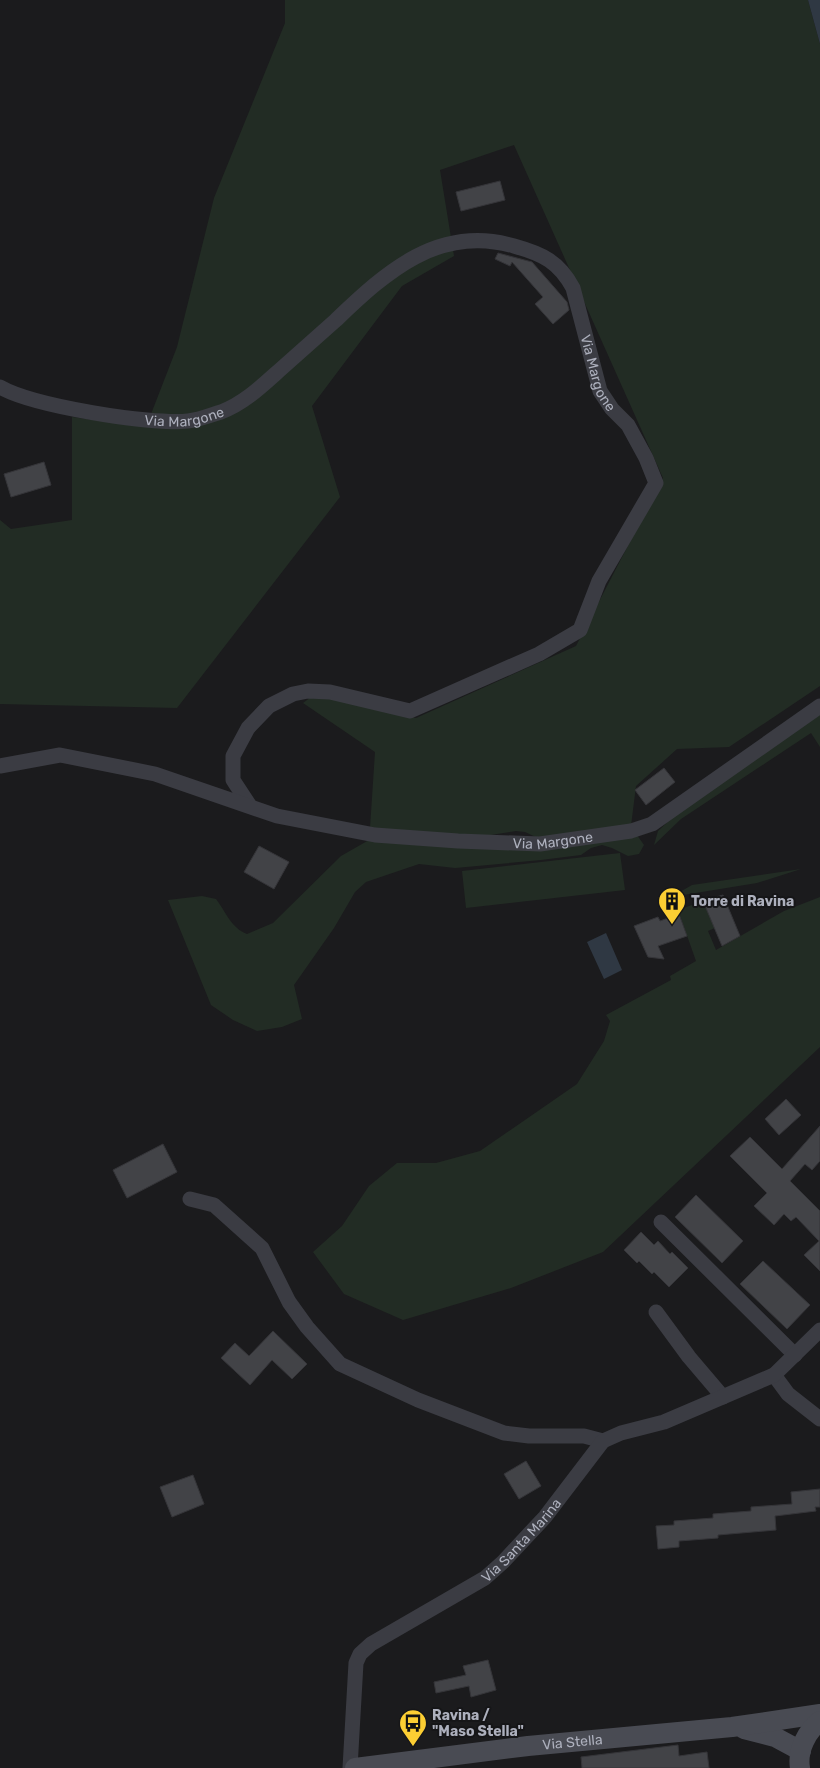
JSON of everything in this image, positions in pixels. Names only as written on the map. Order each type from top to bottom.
[{"type":"main road","name":"Via Stella","points":[[355,1768],[528,1746],[732,1727],[820,1714]]},
{"type":"main road","name":"Via Stella","points":[[801,1760],[805,1738],[820,1721]]},
{"type":"main road","name":"Via Stella","points":[[732,1727],[755,1730],[775,1737],[801,1760]]},
{"type":"street","name":"Via Margone","points":[[0,387],[11,393],[80,410],[157,421],[189,421],[222,411],[251,396],[372,285],[407,261],[433,247],[474,241],[500,242],[530,250],[556,264],[565,274],[573,288],[600,391],[612,409],[628,424],[646,458],[656,483],[599,581],[580,630],[539,654],[410,711],[330,692],[308,691],[293,694],[269,706],[248,728],[233,756],[234,780],[250,806]]},
{"type":"street","name":"Via Margone","points":[[0,766],[60,755],[155,774],[278,816],[375,835],[540,844],[631,830],[652,824],[820,706]]},
{"type":"street","points":[[190,1199],[214,1205],[262,1248],[288,1302],[307,1327],[340,1364],[418,1400],[504,1433],[538,1437],[584,1436],[603,1441],[621,1433],[664,1422],[774,1375],[820,1330]]},
{"type":"street","points":[[661,1222],[795,1355]]},
{"type":"street","points":[[656,1312],[689,1357],[723,1396]]},
{"type":"street","points":[[774,1375],[788,1394],[820,1419]]},
{"type":"street","name":"Via Santa Marina","points":[[350,1768],[356,1663],[360,1654],[371,1644],[485,1578],[503,1562],[545,1517],[603,1441]]},
{"type":"shaded area","points":[[285,0],[808,0],[820,44],[820,686],[729,747],[677,749],[636,786],[631,826],[540,839],[525,832],[516,831],[471,838],[370,828],[375,752],[303,703],[311,697],[329,696],[416,718],[576,646],[663,478],[514,145],[440,170],[454,256],[402,286],[312,406],[340,497],[177,708],[0,704],[0,520],[11,529],[72,520],[72,417],[146,427],[177,347],[214,198],[285,23]]},
{"type":"shaded area","points":[[820,710],[820,747],[811,733],[681,819],[654,845],[658,831],[676,814]]},
{"type":"shaded area","points":[[637,835],[644,845],[639,854],[628,856],[602,845],[591,848],[581,855],[541,860],[455,868],[419,864],[366,882],[355,892],[334,928],[294,985],[302,1019],[282,1027],[257,1031],[233,1020],[211,1005],[168,900],[202,896],[216,899],[233,924],[247,934],[273,923],[341,856],[369,840]]},
{"type":"shaded area","points":[[620,853],[625,890],[466,908],[462,871]]},
{"type":"shaded area","points":[[801,869],[757,883],[671,897],[692,885]]},
{"type":"shaded area","points":[[820,897],[820,1047],[603,1252],[511,1288],[403,1320],[344,1294],[313,1252],[342,1226],[369,1186],[397,1163],[436,1163],[480,1151],[577,1084],[604,1041],[610,1021],[606,1015],[671,980],[670,976],[696,961],[678,910],[703,901],[715,928],[708,931],[716,950],[784,911]]},
{"type":"water","points":[[808,0],[820,0],[820,44]]},
{"type":"water","points":[[606,933],[622,970],[604,979],[587,942]]},
{"type":"building","points":[[500,181],[505,200],[461,211],[456,192]]},
{"type":"building","points":[[498,253],[532,262],[567,302],[569,310],[553,324],[535,304],[543,297],[512,262],[510,266],[495,259]]},
{"type":"building","points":[[44,462],[51,485],[11,497],[4,474]]},
{"type":"building","points":[[664,768],[675,782],[646,805],[635,790]]},
{"type":"building","points":[[259,846],[289,862],[274,889],[244,872]]},
{"type":"building","points":[[723,895],[740,936],[722,946],[703,901]]},
{"type":"building","points":[[679,914],[687,936],[658,946],[664,959],[648,957],[634,926],[658,917],[660,921]]},
{"type":"building","points":[[786,1099],[801,1115],[779,1135],[765,1119]]},
{"type":"building","points":[[820,1126],[820,1161],[812,1170],[805,1164],[790,1181],[820,1211],[820,1271],[804,1255],[819,1241],[796,1217],[791,1221],[784,1214],[774,1225],[754,1206],[767,1193],[730,1156],[750,1137],[782,1169]]},
{"type":"building","points":[[163,1144],[177,1172],[127,1198],[113,1170]]},
{"type":"building","points":[[696,1195],[743,1241],[722,1263],[675,1217]]},
{"type":"building","points":[[641,1232],[654,1245],[658,1241],[670,1254],[672,1252],[688,1268],[669,1287],[654,1272],[652,1274],[639,1261],[637,1263],[624,1250]]},
{"type":"building","points":[[763,1261],[810,1305],[787,1329],[740,1284]]},
{"type":"building","points":[[273,1331],[307,1364],[292,1379],[272,1360],[250,1385],[221,1358],[235,1343],[249,1356]]},
{"type":"building","points":[[526,1461],[541,1486],[519,1499],[504,1474]]},
{"type":"building","points":[[193,1475],[204,1504],[172,1517],[160,1487]]},
{"type":"building","points":[[820,1489],[820,1507],[815,1507],[816,1511],[775,1516],[776,1530],[718,1535],[718,1538],[679,1541],[679,1547],[658,1549],[656,1526],[674,1525],[674,1521],[713,1518],[713,1514],[751,1511],[751,1507],[792,1504],[791,1492]]},
{"type":"building","points":[[488,1660],[496,1690],[471,1697],[469,1686],[436,1693],[434,1682],[466,1675],[463,1666]]},
{"type":"building","points":[[678,1745],[679,1756],[707,1752],[709,1768],[582,1768],[581,1757]]},
{"type":"place","name":"Torre di Ravina","points":[[672,925]]},
{"type":"place","name":"Ravina / \"Maso Stella\"","points":[[413,1747]]}]
